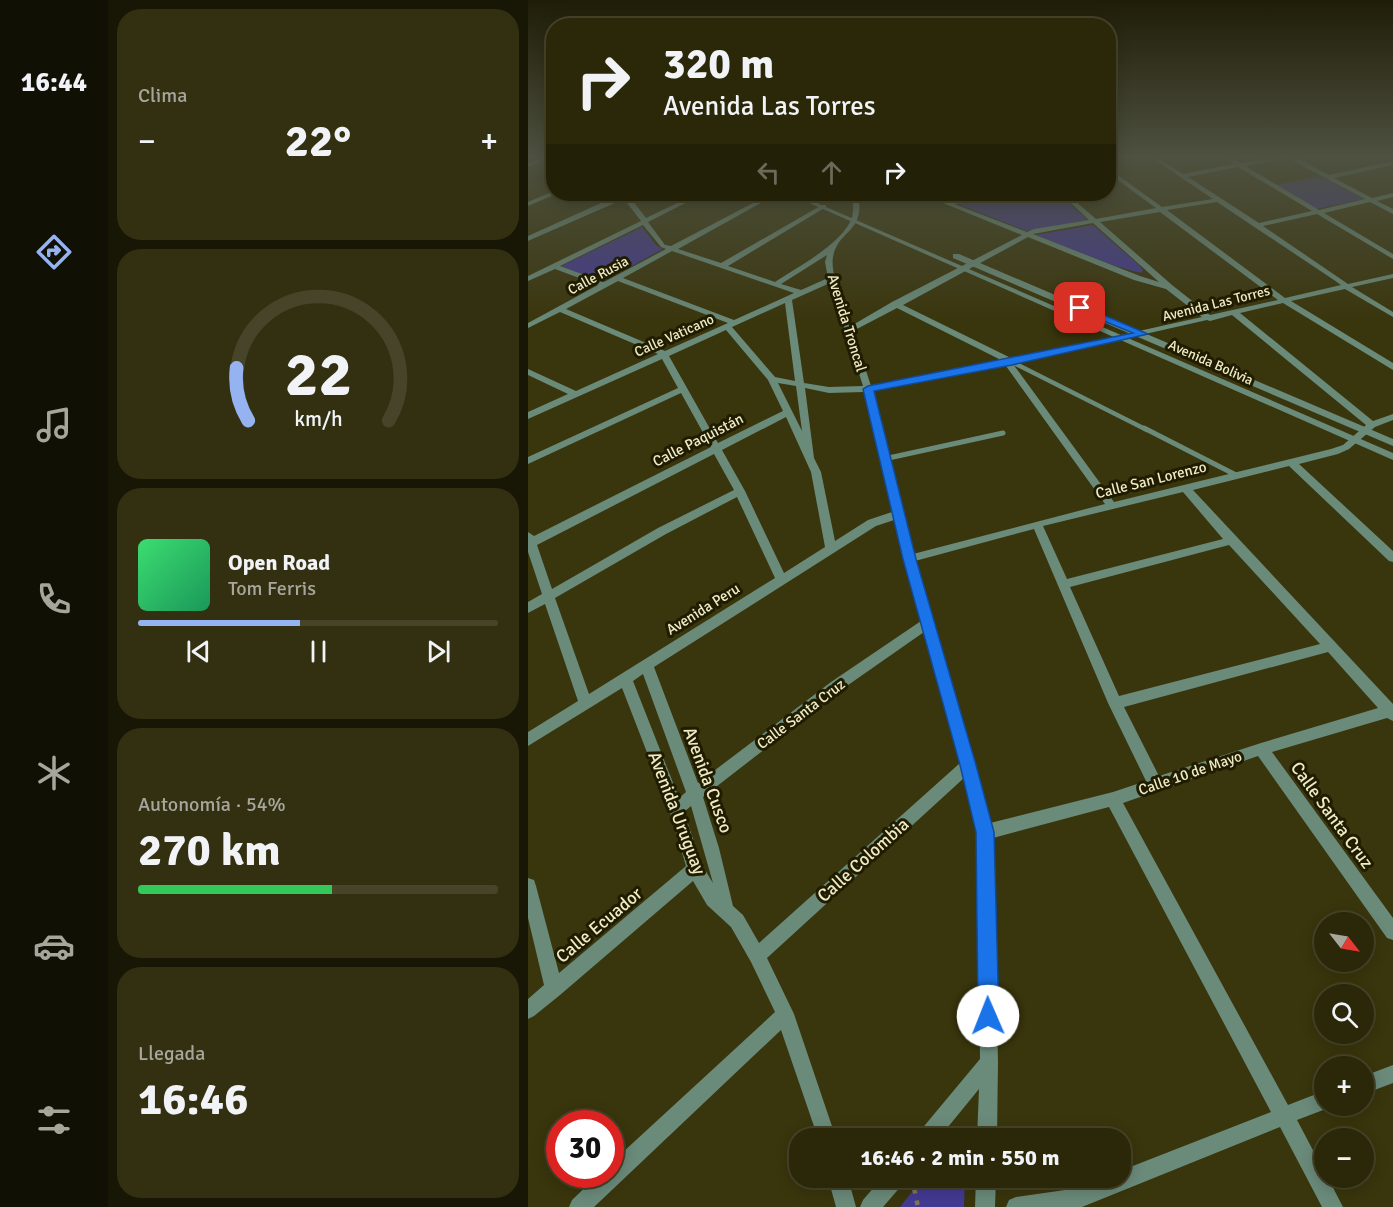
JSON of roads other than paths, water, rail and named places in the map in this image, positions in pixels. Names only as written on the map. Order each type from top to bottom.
[{"type":"street","points":[[528,239],[586,212]]},
{"type":"street","points":[[638,212],[663,246],[801,293]]},
{"type":"street","points":[[528,279],[662,212]]},
{"type":"street","name":"Calle Rusia","points":[[528,326],[740,212]]},
{"type":"street","points":[[722,266],[815,212]]},
{"type":"street","name":"Avenida Bolivia","points":[[839,212],[975,264],[1369,428]]},
{"type":"street","name":"Avenida Bolivia","points":[[845,212],[965,269],[1393,457]]},
{"type":"street","points":[[776,284],[832,248],[856,218],[856,212]]},
{"type":"street","points":[[971,212],[1137,278],[1169,287]]},
{"type":"street","points":[[1086,212],[1169,287],[1210,319]]},
{"type":"street","points":[[848,330],[1034,231],[1149,212]]},
{"type":"street","points":[[1166,212],[1283,300],[1393,367]]},
{"type":"street","points":[[1235,212],[1393,315]]},
{"type":"street","points":[[1256,226],[1316,213],[1393,257]]},
{"type":"street","name":"Avenida Troncal","points":[[832,248],[829,260],[832,279],[868,389],[909,559],[985,832],[989,1062],[987,1128]]},
{"type":"street","points":[[554,266],[604,285]]},
{"type":"street","name":"Avenida Las Torres","points":[[772,380],[829,390],[868,389],[1010,363],[1393,276]]},
{"type":"street","points":[[618,278],[731,324],[772,380],[810,457]]},
{"type":"street","name":"Calle Vaticano","points":[[528,416],[832,279]]},
{"type":"street","points":[[788,299],[810,457],[831,550]]},
{"type":"street","points":[[895,304],[1010,363],[1111,505]]},
{"type":"street","points":[[560,309],[664,354],[740,490],[782,578]]},
{"type":"street","points":[[1235,313],[1369,428],[1393,443]]},
{"type":"street","points":[[528,372],[575,394]]},
{"type":"street","points":[[528,461],[683,389]]},
{"type":"street","name":"Calle Paquistán","points":[[529,541],[788,412]]},
{"type":"street","name":"Calle San Lorenzo","points":[[909,559],[1111,505],[1334,452],[1356,440],[1369,428],[1393,417]]},
{"type":"street","points":[[1292,463],[1393,558]]},
{"type":"street","points":[[1185,488],[1230,541],[1392,712]]},
{"type":"street","points":[[528,608],[662,531],[740,490]]},
{"type":"street","name":"Avenida Peru","points":[[528,740],[872,523],[899,514]]},
{"type":"street","points":[[1037,524],[1115,703],[1156,785]]},
{"type":"street","points":[[529,541],[585,702]]},
{"type":"street","points":[[1064,584],[1230,541]]},
{"type":"street","name":"Calle Santa Cruz","points":[[676,809],[836,687],[928,622]]},
{"type":"street","points":[[1115,703],[1331,645]]},
{"type":"street","name":"Avenida Cusco","points":[[646,664],[713,850],[726,911]]},
{"type":"street","name":"Avenida Uruguay","points":[[625,678],[676,809],[695,869],[713,899],[736,921],[757,956],[785,1014],[824,1128]]},
{"type":"street","name":"Calle 10 de Mayo","points":[[985,832],[1113,799],[1261,749],[1392,712]]},
{"type":"street","name":"Calle Santa Cruz","points":[[1261,749],[1393,932]]},
{"type":"street","name":"Calle Colombia","points":[[757,956],[968,765]]},
{"type":"street","points":[[1113,799],[1333,1207]]},
{"type":"street","name":"Calle Ecuador","points":[[528,1010],[695,869]]},
{"type":"street","points":[[528,886],[554,989]]},
{"type":"street","points":[[579,1207],[785,1014]]},
{"type":"street","points":[[935,1128],[989,1062]]},
{"type":"street","points":[[1374,1081],[1393,1074]]},
{"type":"street","points":[[1016,1207],[1081,1203],[1314,1104]]},
{"type":"street","points":[[841,1188],[846,1207]]},
{"type":"street","points":[[870,1207],[886,1188]]},
{"type":"street","points":[[986,1188],[986,1207]]},
{"type":"lane","points":[[1010,363],[1236,475]]},
{"type":"lane","points":[[884,459],[1003,434]]}]
